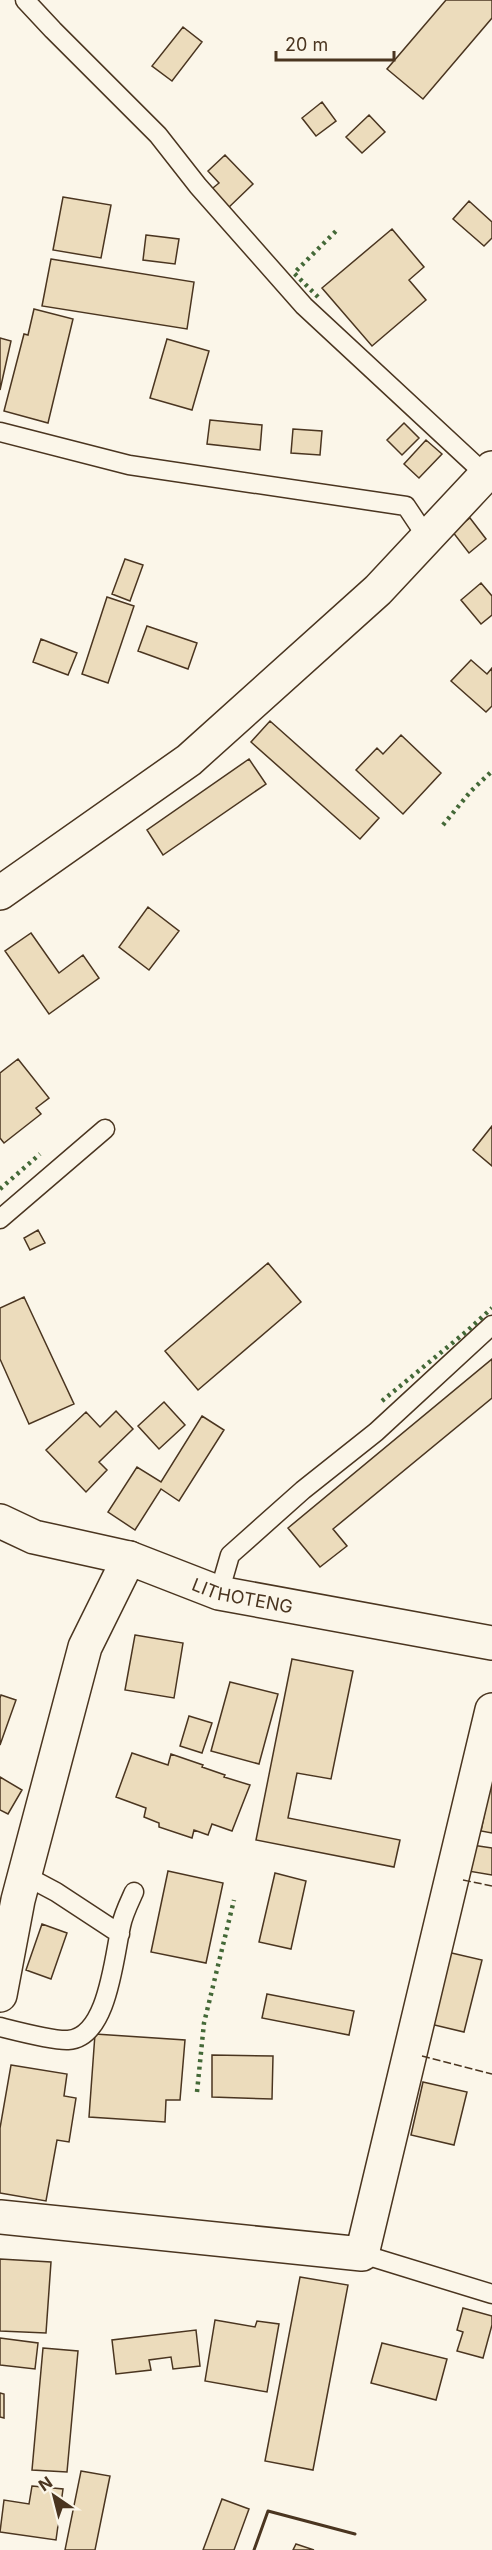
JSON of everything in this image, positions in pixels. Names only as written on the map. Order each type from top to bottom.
[{"type":"street","points":[[0,893],[189,760],[378,590],[489,472]]},
{"type":"street","name":"LITHOTENG","points":[[0,1521],[34,1537],[129,1558],[219,1593],[492,1643]]},
{"type":"street","points":[[0,1995],[24,1875],[85,1647],[129,1558]]},
{"type":"street","points":[[0,2217],[362,2254],[492,1710]]},
{"type":"lane","points":[[25,0],[52,30],[158,135],[198,186],[304,306],[489,472]]},
{"type":"lane","points":[[0,432],[129,465],[406,506],[428,539]]},
{"type":"lane","points":[[0,1219],[105,1129]]},
{"type":"lane","points":[[219,1593],[230,1555],[303,1490],[376,1432],[492,1325]]},
{"type":"lane","points":[[24,1875],[56,1892],[120,1934]]},
{"type":"lane","points":[[0,2028],[68,2040],[83,2036],[99,2016],[112,1978],[120,1934],[134,1892]]},
{"type":"lane","points":[[362,2254],[492,2294]]},
{"type":"building","points":[[446,0],[492,0],[492,18],[423,99],[387,69]]},
{"type":"building","points":[[183,27],[202,42],[172,81],[152,66]]},
{"type":"building","points":[[322,102],[336,121],[316,136],[302,118]]},
{"type":"building","points":[[369,115],[385,132],[362,153],[346,137]]},
{"type":"building","points":[[225,155],[253,184],[226,210],[208,192],[219,183],[208,171]]},
{"type":"building","points":[[63,197],[111,205],[101,258],[53,250]]},
{"type":"building","points":[[469,201],[492,222],[492,238],[484,246],[453,219]]},
{"type":"building","points":[[392,229],[424,267],[409,280],[426,300],[372,346],[322,288]]},
{"type":"building","points":[[146,235],[179,239],[175,264],[143,260]]},
{"type":"building","points":[[51,259],[194,282],[187,329],[42,306]]},
{"type":"building","points":[[34,309],[73,319],[48,423],[4,411],[24,334],[28,335]]},
{"type":"building","points":[[0,338],[11,341],[0,390]]},
{"type":"building","points":[[167,339],[209,351],[192,410],[150,398]]},
{"type":"building","points":[[210,420],[262,425],[260,450],[207,444]]},
{"type":"building","points":[[404,423],[419,438],[402,455],[387,440]]},
{"type":"building","points":[[293,429],[322,431],[320,455],[291,453]]},
{"type":"building","points":[[426,440],[442,454],[419,478],[404,464]]},
{"type":"building","points":[[470,518],[486,539],[469,553],[452,531]]},
{"type":"building","points":[[125,559],[143,565],[130,601],[112,594]]},
{"type":"building","points":[[481,583],[492,596],[492,615],[481,624],[461,600]]},
{"type":"building","points":[[107,597],[134,606],[108,683],[82,674]]},
{"type":"building","points":[[147,626],[197,643],[188,669],[138,651]]},
{"type":"building","points":[[41,639],[77,653],[68,675],[33,662]]},
{"type":"building","points":[[471,660],[487,674],[492,668],[492,706],[486,712],[451,681]]},
{"type":"building","points":[[270,721],[379,818],[360,839],[251,742]]},
{"type":"building","points":[[401,735],[441,773],[403,814],[356,770],[377,748],[383,754]]},
{"type":"building","points":[[249,759],[266,784],[163,855],[147,830]]},
{"type":"building","points":[[148,907],[179,931],[149,970],[119,947]]},
{"type":"building","points":[[31,933],[59,973],[83,955],[99,978],[49,1014],[5,951]]},
{"type":"building","points":[[18,1059],[49,1098],[36,1108],[41,1114],[4,1143],[0,1138],[0,1073]]},
{"type":"building","points":[[492,1126],[492,1166],[473,1150]]},
{"type":"building","points":[[38,1230],[45,1243],[30,1250],[24,1238]]},
{"type":"building","points":[[268,1263],[301,1302],[198,1390],[165,1351]]},
{"type":"building","points":[[24,1297],[74,1404],[29,1424],[0,1359],[0,1308]]},
{"type":"building","points":[[492,1359],[492,1398],[333,1529],[347,1546],[320,1567],[288,1528]]},
{"type":"building","points":[[164,1402],[185,1425],[159,1449],[138,1426]]},
{"type":"building","points":[[116,1411],[133,1429],[99,1462],[107,1470],[86,1492],[46,1450],[86,1412],[100,1427]]},
{"type":"building","points":[[202,1416],[224,1430],[179,1501],[161,1489],[135,1530],[108,1512],[137,1467],[161,1482]]},
{"type":"building","points":[[135,1635],[183,1643],[174,1698],[125,1690]]},
{"type":"building","points":[[292,1659],[353,1671],[331,1779],[297,1773],[288,1818],[400,1840],[394,1867],[256,1840]]},
{"type":"building","points":[[230,1682],[278,1694],[259,1764],[211,1751]]},
{"type":"building","points":[[1,1695],[16,1700],[0,1745],[0,1698]]},
{"type":"building","points":[[189,1716],[212,1723],[202,1753],[180,1746]]},
{"type":"building","points":[[132,1753],[168,1765],[171,1754],[203,1765],[202,1767],[225,1775],[224,1777],[250,1785],[232,1831],[212,1824],[208,1835],[194,1830],[192,1838],[159,1827],[159,1823],[144,1817],[146,1808],[116,1797]]},
{"type":"building","points":[[492,1775],[492,1833],[481,1831]]},
{"type":"building","points":[[0,1777],[22,1790],[8,1814],[0,1810]]},
{"type":"building","points":[[472,1845],[492,1848],[492,1875],[468,1871]]},
{"type":"building","points":[[168,1871],[223,1883],[206,1963],[151,1952]]},
{"type":"building","points":[[275,1873],[306,1881],[291,1949],[259,1942]]},
{"type":"building","points":[[42,1924],[67,1933],[51,1979],[26,1970]]},
{"type":"building","points":[[443,1951],[482,1960],[464,2032],[426,2023]]},
{"type":"building","points":[[267,1994],[354,2011],[349,2035],[262,2018]]},
{"type":"building","points":[[95,2034],[185,2040],[180,2100],[166,2100],[165,2122],[89,2117]]},
{"type":"building","points":[[212,2055],[273,2056],[272,2099],[212,2097]]},
{"type":"building","points":[[11,2065],[67,2074],[64,2096],[76,2098],[69,2142],[57,2140],[46,2201],[0,2193],[0,2128]]},
{"type":"building","points":[[423,2082],[467,2092],[454,2145],[411,2135]]},
{"type":"building","points":[[0,2259],[51,2262],[46,2333],[0,2331]]},
{"type":"building","points":[[300,2277],[348,2285],[313,2470],[265,2461]]},
{"type":"building","points":[[463,2308],[492,2316],[492,2325],[483,2358],[457,2351],[463,2332],[457,2330]]},
{"type":"building","points":[[215,2320],[255,2327],[257,2321],[279,2324],[267,2392],[205,2381]]},
{"type":"building","points":[[196,2330],[200,2366],[173,2369],[171,2357],[149,2360],[151,2370],[116,2374],[112,2340]]},
{"type":"building","points":[[0,2338],[38,2343],[35,2369],[0,2365]]},
{"type":"building","points":[[382,2343],[447,2359],[436,2400],[371,2383]]},
{"type":"building","points":[[43,2348],[78,2351],[67,2472],[32,2470]]},
{"type":"building","points":[[0,2393],[4,2394],[4,2418],[0,2417]]},
{"type":"building","points":[[81,2471],[110,2476],[95,2550],[65,2550]]},
{"type":"building","points":[[32,2486],[63,2489],[56,2540],[0,2532],[4,2500],[29,2504]]},
{"type":"building","points":[[222,2499],[249,2509],[234,2550],[203,2550]]},
{"type":"building","points":[[296,2544],[314,2550],[293,2550]]},
{"type":"hedge","points":[[318,297],[294,273],[338,229]]},
{"type":"hedge","points":[[443,825],[471,791],[492,771]]},
{"type":"hedge","points":[[0,1189],[40,1154]]},
{"type":"hedge","points":[[382,1401],[492,1308]]},
{"type":"hedge","points":[[197,2092],[204,2023],[234,1900]]},
{"type":"fence","points":[[463,1880],[492,1886]]},
{"type":"fence","points":[[422,2056],[492,2074]]},
{"type":"wall","points":[[254,2550],[268,2511],[355,2534]]}]
